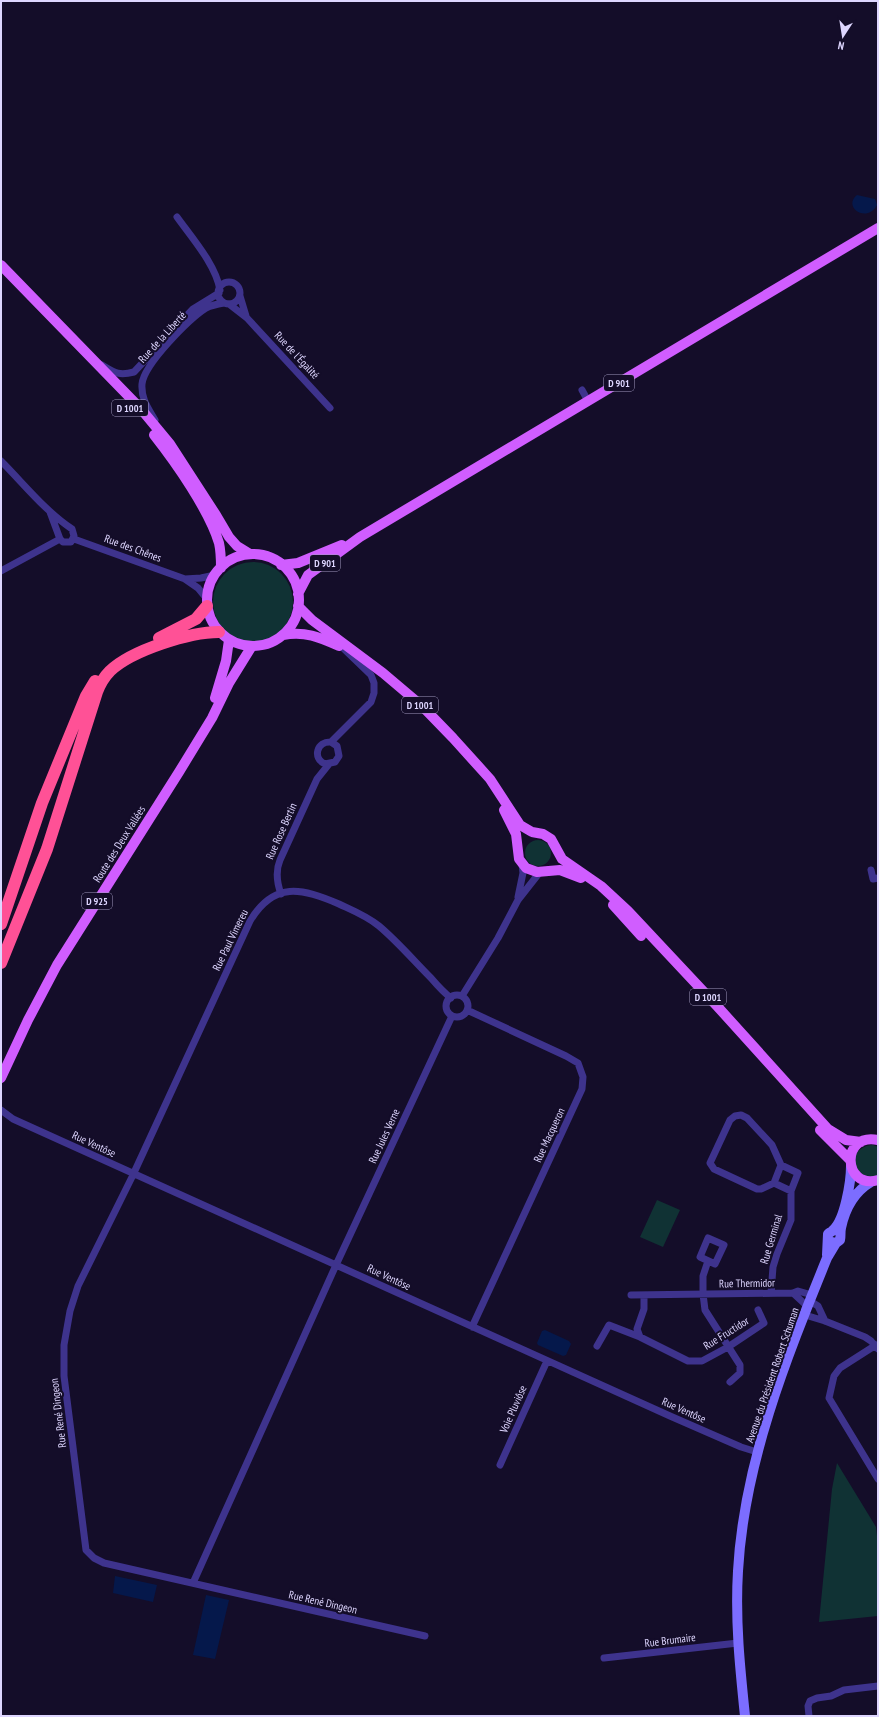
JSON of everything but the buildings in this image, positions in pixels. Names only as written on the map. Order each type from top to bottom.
[{"type":"highway","points":[[1,924],[42,803],[86,696],[94,682],[100,674],[128,653],[190,623],[200,615],[207,603]]},
{"type":"highway","points":[[1,963],[47,849],[97,692],[105,677],[119,664],[154,646],[210,632],[224,636]]},
{"type":"main road","name":"D 901","points":[[298,594],[308,575],[360,538],[878,228]]},
{"type":"main road","name":"D 1001","points":[[1,265],[141,410],[170,444],[229,537],[238,546],[250,554]]},
{"type":"main road","name":"D 1001","points":[[1,272],[142,420],[164,448],[208,518],[220,547],[218,571]]},
{"type":"main road","name":"D 901","points":[[281,564],[298,563],[360,538]]},
{"type":"main road","points":[[250,554],[266,557],[281,564],[291,576],[298,594],[298,606],[294,620],[282,635],[268,643],[252,646],[242,645],[224,636],[212,622],[207,603],[210,585],[218,571],[234,559],[250,554]]},
{"type":"main road","name":"D 1001","points":[[298,606],[312,620],[355,654]]},
{"type":"main road","name":"D 1001","points":[[282,635],[301,633],[310,634],[343,647],[383,673],[411,696],[448,732],[490,779],[520,825],[537,834]]},
{"type":"main road","name":"Route des Deux Vallées","points":[[203,732],[222,676],[227,656],[224,636]]},
{"type":"main road","name":"Route des Deux Vallées","points":[[2,1080],[28,1020],[58,965],[212,718],[229,683],[252,646]]},
{"type":"main road","name":"D 1001","points":[[477,764],[516,834],[519,850]]},
{"type":"main road","points":[[537,834],[546,836],[551,839],[556,849],[555,860],[543,871],[531,871],[522,864],[519,859],[519,850],[524,839],[531,835],[537,834]]},
{"type":"main road","name":"D 1001","points":[[556,849],[562,859],[601,886],[628,911],[717,1006],[818,1120],[834,1134],[846,1140],[861,1142]]},
{"type":"main road","name":"D 1001","points":[[543,871],[560,870],[570,873],[590,884],[602,893],[746,1045],[817,1128],[850,1163]]},
{"type":"main road","points":[[875,1182],[861,1179],[856,1175],[850,1163],[853,1149],[861,1142],[867,1140],[878,1140]]},
{"type":"street","points":[[177,217],[212,267],[217,278],[220,300],[227,303],[235,302],[240,296],[239,288],[230,283],[212,267]]},
{"type":"street","points":[[219,292],[224,284],[230,283]]},
{"type":"street","name":"Rue de la Liberté","points":[[94,360],[117,374],[134,372],[193,309],[219,292]]},
{"type":"street","name":"Rue de l'Égalité","points":[[240,296],[243,311],[247,318]]},
{"type":"street","name":"Rue de la Liberté","points":[[170,444],[142,398],[142,382],[145,374],[150,365],[191,321],[208,307],[227,303]]},
{"type":"street","name":"Rue de l'Égalité","points":[[227,303],[247,318],[330,408]]},
{"type":"street","points":[[582,390],[588,401]]},
{"type":"street","points":[[1,461],[50,512],[67,527],[74,531],[74,539],[67,543],[59,536],[50,512]]},
{"type":"street","points":[[1,571],[59,536],[62,529],[67,527]]},
{"type":"street","name":"Rue des Chênes","points":[[74,539],[185,579],[198,588],[207,603]]},
{"type":"street","name":"Rue des Chênes","points":[[185,579],[201,578],[218,571]]},
{"type":"street","points":[[331,742],[339,749],[339,756],[335,762],[329,764],[320,761],[317,754],[319,747],[324,743],[331,742],[371,702],[374,693],[374,683],[371,675],[343,647]]},
{"type":"street","name":"Rue Rose Bertin","points":[[317,779],[320,761]]},
{"type":"street","name":"Rue Rose Bertin","points":[[281,894],[277,879],[278,865],[317,779],[329,764]]},
{"type":"street","points":[[518,900],[523,873],[522,864]]},
{"type":"street","points":[[871,870],[873,879],[878,878]]},
{"type":"street","points":[[462,996],[498,938],[518,900],[543,871]]},
{"type":"street","name":"Rue Paul Vimereu","points":[[133,1174],[250,921],[259,908],[273,897],[298,891],[308,892],[370,919],[386,932],[450,998]]},
{"type":"street","points":[[458,995],[462,996],[467,1002],[467,1010],[460,1016],[452,1016],[447,1009],[447,1003],[450,998],[458,995]]},
{"type":"street","name":"Rue Macqueron","points":[[467,1010],[566,1056],[578,1063],[583,1077],[582,1089],[472,1327]]},
{"type":"street","name":"Rue Jules Verne","points":[[336,1266],[452,1016]]},
{"type":"street","name":"Rue Ventôse","points":[[1,1110],[13,1119],[336,1266],[741,1447],[757,1452]]},
{"type":"street","points":[[741,1115],[747,1118],[772,1145],[781,1165],[774,1183],[761,1189],[757,1189],[712,1166],[710,1163],[730,1120],[735,1116],[741,1115]]},
{"type":"street","name":"Rue Ventôse","points":[[1,1118],[13,1119]]},
{"type":"street","points":[[835,1237],[848,1194],[850,1163]]},
{"type":"street","name":"Rue Germinal","points":[[771,1293],[773,1267],[791,1220],[791,1191],[798,1173],[781,1165]]},
{"type":"street","name":"Rue René Dingeon","points":[[133,1174],[78,1286],[70,1311],[64,1345],[64,1376],[86,1550],[94,1558],[104,1563],[425,1636]]},
{"type":"street","points":[[835,1237],[840,1230],[848,1205],[858,1192],[875,1182]]},
{"type":"street","points":[[774,1183],[791,1191]]},
{"type":"street","name":"Avenue du Président Robert Schuman","points":[[744,1716],[738,1643],[737,1602],[739,1558],[746,1508],[757,1452],[779,1384],[835,1237]]},
{"type":"street","name":"Rue Thermidor","points":[[703,1294],[703,1276],[708,1261]]},
{"type":"street","points":[[192,1583],[336,1266]]},
{"type":"street","name":"Rue Thermidor","points":[[631,1295],[792,1293],[798,1291],[809,1304]]},
{"type":"street","points":[[792,1293],[809,1304],[825,1321],[865,1337],[877,1347],[840,1368],[836,1372],[829,1398],[878,1479]]},
{"type":"street","points":[[703,1294],[705,1310],[740,1365],[740,1373],[730,1382]]},
{"type":"street","points":[[640,1338],[637,1329],[644,1309],[644,1295]]},
{"type":"street","points":[[809,1304],[818,1306],[825,1321]]},
{"type":"street","name":"Rue Fructidor","points":[[597,1346],[609,1325],[688,1361],[702,1361],[728,1347],[764,1323],[758,1310]]},
{"type":"street","name":"Voie Pluviôse","points":[[500,1466],[547,1361]]},
{"type":"street","name":"Rue Brumaire","points":[[604,1658],[738,1643]]},
{"type":"street","points":[[809,1716],[808,1706],[810,1701],[817,1698],[831,1696],[844,1690],[878,1686]]},
{"type":"green space","points":[[245,562],[261,562],[282,573],[293,594],[293,610],[282,631],[261,642],[245,642],[231,636],[224,631],[219,624],[213,610],[213,594],[219,580],[224,573],[231,568]]},
{"type":"green space","points":[[538,840],[547,844],[551,853],[547,862],[538,866],[529,862],[525,853],[529,844]]},
{"type":"green space","points":[[873,1145],[878,1147],[878,1176],[875,1177],[863,1175],[855,1164],[855,1156],[859,1150],[866,1146]]},
{"type":"green space","points":[[657,1200],[680,1210],[663,1247],[640,1237]]},
{"type":"green space","points":[[837,1463],[876,1527],[878,1545],[878,1616],[819,1622],[832,1489]]},
{"type":"water","points":[[857,195],[875,199],[877,205],[873,211],[862,213],[858,212],[854,208],[852,204]]},
{"type":"water","points":[[545,1330],[569,1341],[571,1344],[566,1355],[563,1356],[538,1345],[537,1343],[542,1331]]},
{"type":"water","points":[[115,1576],[157,1585],[153,1602],[113,1593]]},
{"type":"water","points":[[206,1595],[229,1600],[215,1659],[193,1655]]}]
